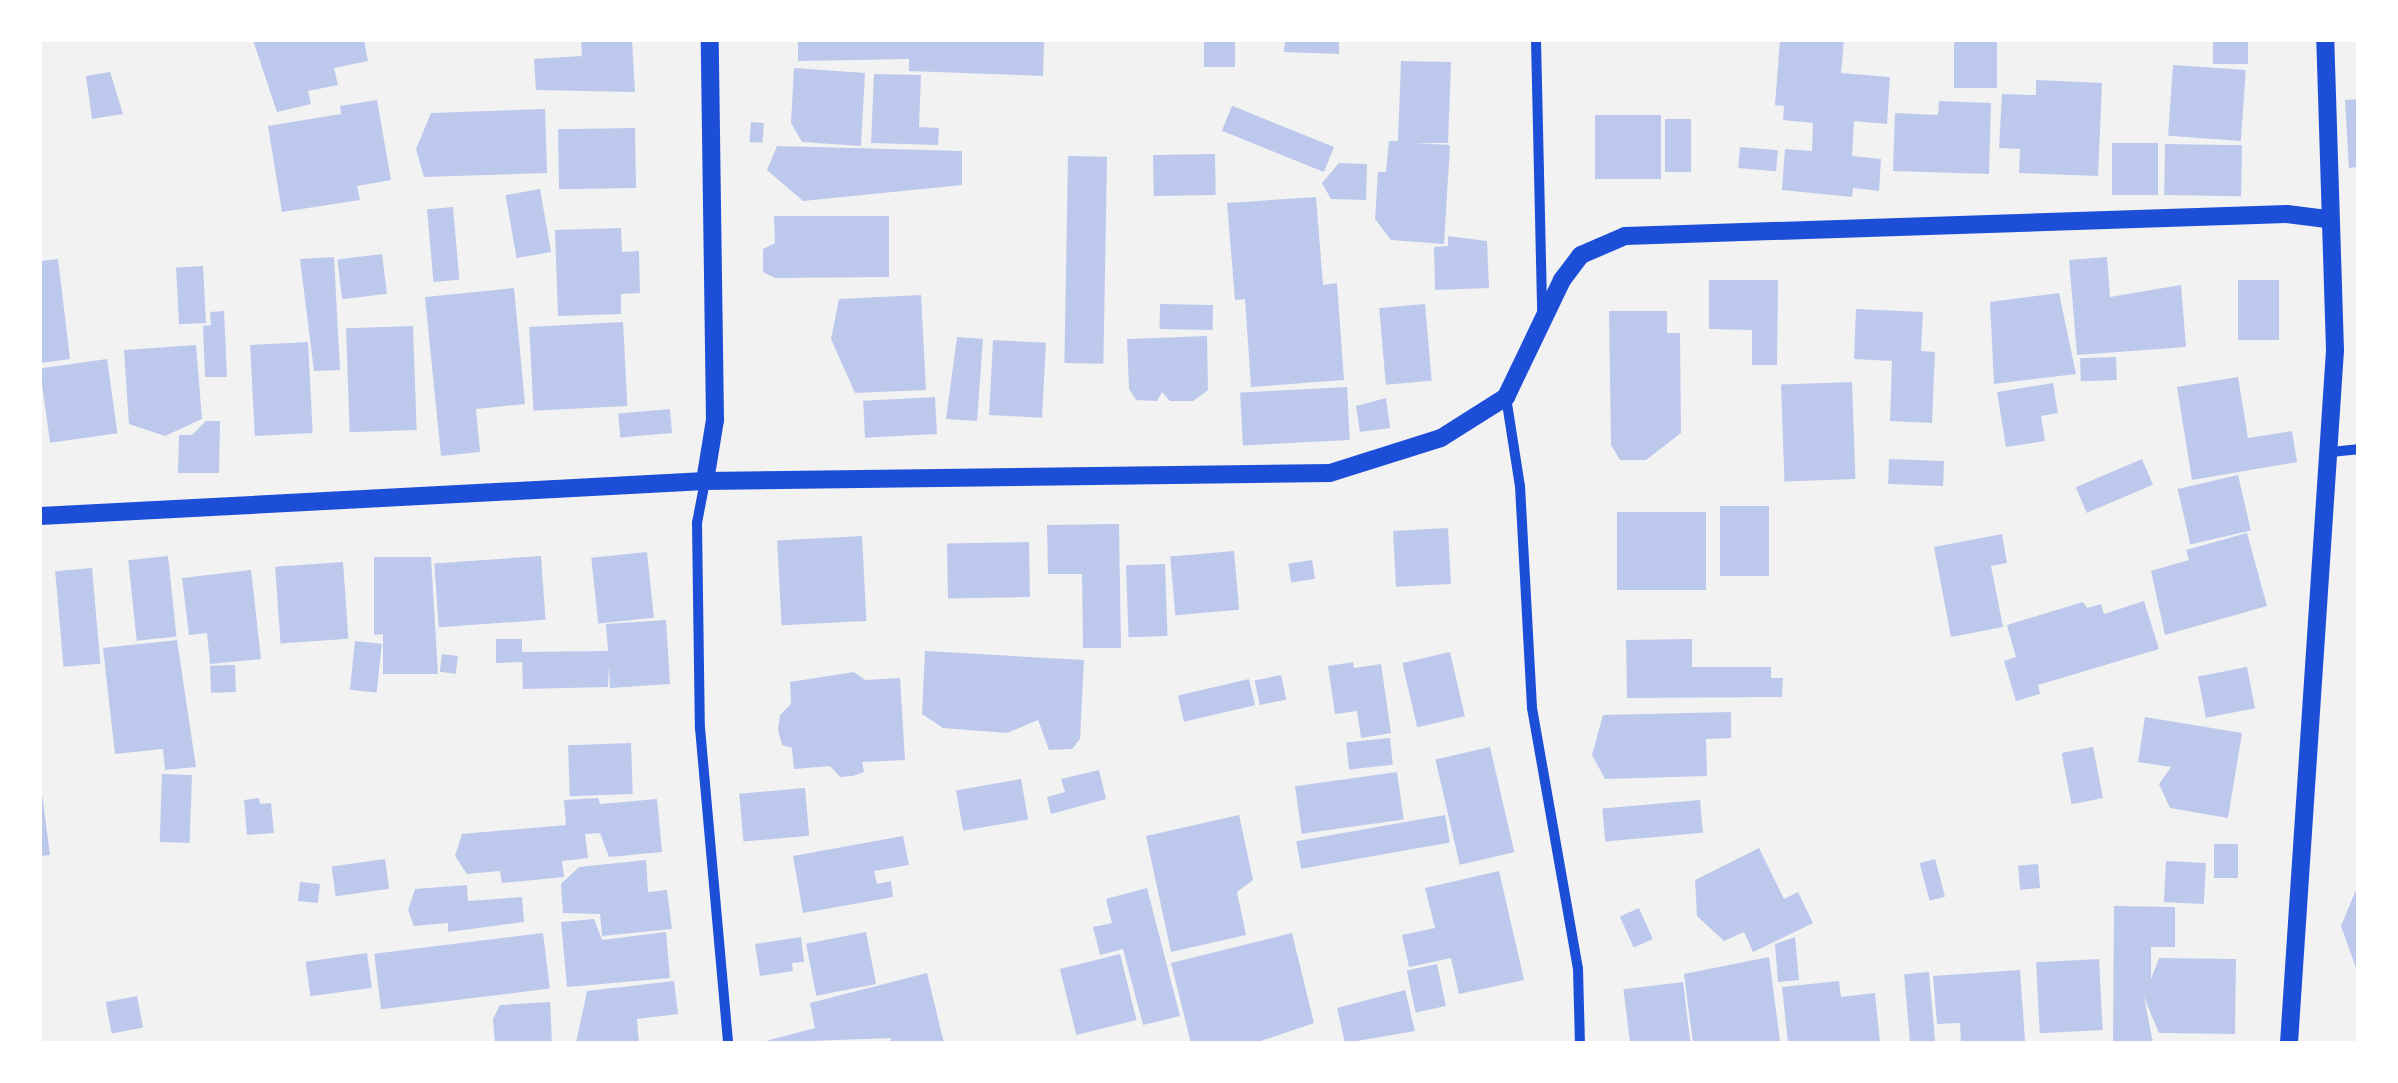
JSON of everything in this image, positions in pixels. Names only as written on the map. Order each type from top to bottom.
[{"type":"street","points":[[710,40],[715,420],[698,523],[700,728],[728,1043]]},
{"type":"street","points":[[1536,40],[1542,324]]},
{"type":"street","points":[[2290,1043],[2335,350],[2327,219],[2325,40]]},
{"type":"street","points":[[40,516],[705,481],[1330,473],[1441,438],[1506,397],[1581,255],[1625,236],[2286,214],[2327,219]]},
{"type":"street","points":[[1506,397],[1520,486],[1532,708],[1578,969],[1580,1043]]},
{"type":"street","points":[[2331,452],[2358,449]]},
{"type":"building","points":[[253,40],[364,40],[368,61],[334,68],[338,85],[308,91],[311,104],[277,112]]},
{"type":"building","points":[[581,40],[632,40],[635,92],[536,90],[534,59],[582,56]]},
{"type":"building","points":[[798,40],[1044,40],[1043,76],[909,71],[909,59],[798,61]]},
{"type":"building","points":[[1204,40],[1235,40],[1235,67],[1204,67]]},
{"type":"building","points":[[1285,40],[1339,40],[1339,54],[1284,52]]},
{"type":"building","points":[[1780,40],[1844,40],[1841,73],[1890,77],[1887,124],[1854,121],[1852,156],[1881,159],[1879,191],[1853,188],[1852,197],[1782,190],[1785,149],[1812,151],[1813,123],[1783,120],[1784,106],[1775,105]]},
{"type":"building","points":[[1954,40],[1997,40],[1997,88],[1954,88]]},
{"type":"building","points":[[2213,40],[2248,40],[2248,64],[2213,64]]},
{"type":"building","points":[[1401,61],[1451,62],[1448,143],[1415,143],[1450,145],[1444,244],[1391,240],[1375,219],[1378,172],[1386,172],[1389,141],[1398,141]]},
{"type":"building","points":[[2173,65],[2246,70],[2241,141],[2168,136]]},
{"type":"building","points":[[794,68],[865,73],[861,146],[802,142],[791,123]]},
{"type":"building","points":[[110,72],[123,114],[92,119],[86,76]]},
{"type":"building","points":[[874,74],[921,75],[919,127],[939,128],[938,145],[871,143]]},
{"type":"building","points":[[2036,80],[2102,83],[2098,176],[2019,173],[2020,149],[1999,148],[2002,94],[2036,95]]},
{"type":"building","points":[[2358,99],[2358,167],[2349,168],[2345,100]]},
{"type":"building","points":[[377,100],[391,180],[357,186],[360,200],[282,212],[268,126],[341,114],[340,106]]},
{"type":"building","points":[[1939,101],[1991,103],[1989,174],[1893,171],[1895,113],[1938,115]]},
{"type":"building","points":[[1232,106],[1334,147],[1324,172],[1222,131]]},
{"type":"building","points":[[545,109],[547,173],[424,177],[416,149],[431,113]]},
{"type":"building","points":[[1595,115],[1661,115],[1661,179],[1595,179]]},
{"type":"building","points":[[1665,119],[1691,119],[1691,172],[1665,172]]},
{"type":"building","points":[[751,122],[764,123],[763,143],[750,142]]},
{"type":"building","points":[[635,128],[636,188],[559,189],[558,129]]},
{"type":"building","points":[[2112,143],[2158,143],[2158,195],[2112,195]]},
{"type":"building","points":[[2165,144],[2242,145],[2241,196],[2164,195]]},
{"type":"building","points":[[777,146],[962,151],[962,185],[803,201],[767,170]]},
{"type":"building","points":[[1740,147],[1778,150],[1776,171],[1738,168]]},
{"type":"building","points":[[1215,154],[1216,195],[1154,196],[1153,155]]},
{"type":"building","points":[[1068,156],[1107,157],[1103,364],[1064,363]]},
{"type":"building","points":[[1339,163],[1367,164],[1366,200],[1331,199],[1322,183]]},
{"type":"building","points":[[540,189],[551,252],[517,258],[506,195]]},
{"type":"building","points":[[1316,197],[1323,285],[1337,283],[1344,380],[1251,387],[1245,299],[1235,300],[1227,203]]},
{"type":"building","points":[[453,207],[459,280],[433,282],[427,209]]},
{"type":"building","points":[[774,216],[889,216],[889,277],[775,278],[763,272],[763,249],[775,243]]},
{"type":"building","points":[[621,228],[622,252],[639,251],[640,293],[621,294],[621,314],[558,316],[555,230]]},
{"type":"building","points":[[1448,236],[1487,241],[1489,288],[1435,290],[1434,247],[1448,246]]},
{"type":"building","points":[[382,254],[387,294],[342,299],[337,259]]},
{"type":"building","points":[[334,257],[340,370],[314,371],[300,259]]},
{"type":"building","points":[[2107,257],[2110,297],[2181,285],[2186,347],[2077,355],[2069,260]]},
{"type":"building","points":[[58,259],[70,359],[40,363],[40,261]]},
{"type":"building","points":[[203,266],[206,323],[179,324],[176,267]]},
{"type":"building","points":[[1709,280],[1778,280],[1777,365],[1752,365],[1752,330],[1709,329]]},
{"type":"building","points":[[2238,280],[2279,280],[2279,340],[2238,340]]},
{"type":"building","points":[[514,288],[525,404],[476,409],[480,452],[441,456],[425,297]]},
{"type":"building","points":[[2059,293],[2076,374],[1994,384],[1990,302]]},
{"type":"building","points":[[921,295],[926,390],[855,393],[831,339],[839,299]]},
{"type":"building","points":[[1160,304],[1213,305],[1213,330],[1160,329]]},
{"type":"building","points":[[1425,304],[1432,381],[1386,385],[1379,308]]},
{"type":"building","points":[[1856,309],[1923,312],[1921,351],[1935,352],[1932,423],[1890,421],[1892,361],[1854,359]]},
{"type":"building","points":[[224,311],[227,377],[205,377],[203,326],[211,325],[210,312]]},
{"type":"building","points":[[1609,311],[1667,311],[1667,333],[1680,333],[1681,433],[1646,460],[1620,460],[1611,445]]},
{"type":"building","points":[[623,322],[627,406],[534,411],[529,327]]},
{"type":"building","points":[[413,326],[417,430],[350,432],[346,328]]},
{"type":"building","points":[[1207,336],[1208,390],[1193,401],[1170,401],[1162,392],[1157,401],[1136,400],[1129,389],[1127,339]]},
{"type":"building","points":[[957,337],[983,339],[977,421],[946,419]]},
{"type":"building","points":[[993,340],[1046,343],[1042,418],[989,415]]},
{"type":"building","points":[[308,342],[313,433],[255,436],[250,345]]},
{"type":"building","points":[[196,345],[202,419],[165,436],[129,424],[124,350]]},
{"type":"building","points":[[2116,357],[2117,380],[2081,381],[2080,358]]},
{"type":"building","points":[[107,359],[117,433],[50,443],[40,368]]},
{"type":"building","points":[[2238,377],[2248,438],[2292,431],[2297,462],[2192,480],[2177,387]]},
{"type":"building","points":[[1852,382],[1855,479],[1784,481],[1781,384]]},
{"type":"building","points":[[2053,383],[2058,413],[2041,416],[2045,441],[2006,447],[1997,392]]},
{"type":"building","points":[[1347,387],[1350,440],[1243,446],[1240,393]]},
{"type":"building","points":[[935,397],[937,434],[865,438],[863,401]]},
{"type":"building","points":[[1386,398],[1390,428],[1360,432],[1356,406]]},
{"type":"building","points":[[670,409],[672,433],[620,437],[618,414]]},
{"type":"building","points":[[206,421],[220,421],[219,473],[178,473],[179,435],[192,435]]},
{"type":"building","points":[[1889,459],[1944,461],[1943,486],[1888,484]]},
{"type":"building","points":[[2142,459],[2153,485],[2087,513],[2076,487]]},
{"type":"building","points":[[2238,475],[2251,531],[2190,544],[2178,489]]},
{"type":"building","points":[[1720,506],[1769,506],[1769,576],[1720,576]]},
{"type":"building","points":[[1617,512],[1706,512],[1706,590],[1617,590]]},
{"type":"building","points":[[1119,524],[1121,648],[1083,648],[1082,574],[1048,574],[1047,525]]},
{"type":"building","points":[[1448,528],[1451,584],[1396,587],[1393,531]]},
{"type":"building","points":[[2247,533],[2267,606],[2165,635],[2151,571],[2189,560],[2186,550]]},
{"type":"building","points":[[2002,534],[2007,563],[1991,566],[2003,627],[1951,637],[1934,547]]},
{"type":"building","points":[[862,536],[866,621],[782,625],[777,540]]},
{"type":"building","points":[[1029,542],[1030,597],[948,598],[947,543]]},
{"type":"building","points":[[1234,551],[1239,610],[1175,615],[1170,557]]},
{"type":"building","points":[[647,552],[654,618],[598,623],[591,558]]},
{"type":"building","points":[[168,556],[176,637],[137,641],[128,560]]},
{"type":"building","points":[[541,556],[545,620],[439,627],[434,563]]},
{"type":"building","points":[[374,557],[431,557],[438,674],[383,674],[383,634],[374,635]]},
{"type":"building","points":[[1312,560],[1315,579],[1291,583],[1288,564]]},
{"type":"building","points":[[343,562],[348,639],[281,644],[275,567]]},
{"type":"building","points":[[1165,564],[1168,636],[1129,637],[1126,565]]},
{"type":"building","points":[[92,568],[100,664],[64,667],[55,571]]},
{"type":"building","points":[[251,570],[261,659],[210,664],[207,633],[189,635],[182,578]]},
{"type":"building","points":[[2144,601],[2159,649],[2038,685],[2040,694],[2016,701],[2004,661],[2016,657],[2007,625],[2083,602],[2087,608],[2101,604],[2104,614]]},
{"type":"building","points":[[666,620],[670,684],[610,688],[609,666],[608,687],[523,689],[522,662],[496,663],[496,639],[522,639],[522,652],[608,651],[606,624]]},
{"type":"building","points":[[1692,639],[1692,667],[1771,667],[1771,678],[1783,678],[1782,697],[1627,698],[1626,640]]},
{"type":"building","points":[[177,640],[196,767],[165,770],[163,749],[115,754],[103,648]]},
{"type":"building","points":[[355,641],[382,644],[377,693],[350,690]]},
{"type":"building","points":[[925,651],[1084,660],[1080,739],[1072,749],[1049,750],[1038,720],[1007,733],[943,728],[922,714]]},
{"type":"building","points":[[1450,652],[1465,716],[1417,727],[1402,663]]},
{"type":"building","points":[[442,654],[458,656],[456,674],[440,672]]},
{"type":"building","points":[[1353,662],[1354,668],[1381,664],[1391,733],[1361,738],[1357,711],[1335,714],[1328,666]]},
{"type":"building","points":[[235,665],[236,692],[211,693],[210,666]]},
{"type":"building","points":[[2247,667],[2255,708],[2206,718],[2198,677]]},
{"type":"building","points":[[854,672],[865,680],[900,678],[905,760],[862,762],[864,772],[853,776],[840,777],[830,766],[794,769],[792,748],[782,745],[778,730],[780,715],[791,704],[790,682]]},
{"type":"building","points":[[1281,675],[1286,699],[1260,705],[1255,681]]},
{"type":"building","points":[[1249,679],[1255,705],[1184,722],[1178,695]]},
{"type":"building","points":[[1731,712],[1731,738],[1706,739],[1707,776],[1605,779],[1592,755],[1603,715]]},
{"type":"building","points":[[2145,717],[2242,733],[2228,818],[2170,808],[2159,784],[2171,767],[2138,762]]},
{"type":"building","points":[[1390,738],[1393,765],[1349,769],[1346,743]]},
{"type":"building","points":[[631,743],[633,794],[570,796],[568,745]]},
{"type":"building","points":[[1490,747],[1514,852],[1460,865],[1435,760]]},
{"type":"building","points":[[2093,747],[2103,798],[2072,804],[2062,753]]},
{"type":"building","points":[[1099,770],[1106,799],[1051,814],[1047,797],[1065,792],[1061,779]]},
{"type":"building","points":[[1397,772],[1404,820],[1302,834],[1295,786]]},
{"type":"building","points":[[162,774],[192,775],[190,843],[160,842]]},
{"type":"building","points":[[40,778],[50,855],[40,856]]},
{"type":"building","points":[[1021,779],[1028,819],[963,831],[956,790]]},
{"type":"building","points":[[805,788],[809,836],[743,842],[739,794]]},
{"type":"building","points":[[259,798],[260,804],[271,803],[274,833],[247,835],[244,800]]},
{"type":"building","points":[[598,798],[600,804],[657,799],[662,852],[609,857],[600,833],[585,834],[588,858],[562,861],[564,877],[502,883],[500,871],[467,874],[455,856],[462,834],[566,825],[564,800]]},
{"type":"building","points":[[1700,800],[1703,833],[1605,841],[1602,809]]},
{"type":"building","points":[[1239,815],[1253,880],[1237,892],[1246,935],[1171,952],[1146,836]]},
{"type":"building","points":[[1445,815],[1450,843],[1301,869],[1296,841]]},
{"type":"building","points":[[903,836],[909,865],[874,871],[877,884],[891,881],[893,897],[803,913],[793,856]]},
{"type":"building","points":[[2214,844],[2238,844],[2238,878],[2214,878]]},
{"type":"building","points":[[1759,848],[1784,899],[1798,892],[1813,923],[1753,952],[1744,932],[1724,941],[1697,916],[1695,880]]},
{"type":"building","points":[[385,859],[389,889],[336,896],[332,867]]},
{"type":"building","points":[[1935,859],[1945,897],[1930,901],[1920,863]]},
{"type":"building","points":[[646,860],[648,892],[667,890],[672,929],[602,936],[600,914],[563,913],[561,884],[579,867]]},
{"type":"building","points":[[2166,861],[2206,863],[2204,904],[2164,902]]},
{"type":"building","points":[[2038,864],[2040,888],[2020,890],[2018,866]]},
{"type":"building","points":[[1499,871],[1524,980],[1459,994],[1451,958],[1409,967],[1402,935],[1435,928],[1425,888]]},
{"type":"building","points":[[300,882],[320,884],[318,903],[298,901]]},
{"type":"building","points":[[467,885],[468,901],[522,897],[524,922],[448,932],[448,923],[414,926],[408,910],[415,889]]},
{"type":"building","points":[[2358,885],[2358,971],[2357,971],[2341,926]]},
{"type":"building","points":[[1147,888],[1180,1016],[1143,1025],[1123,949],[1100,955],[1093,927],[1112,923],[1106,899]]},
{"type":"building","points":[[2114,906],[2175,907],[2175,947],[2151,947],[2151,979],[2159,958],[2236,959],[2235,1034],[2159,1033],[2144,997],[2153,1043],[2113,1043]]},
{"type":"building","points":[[1639,908],[1653,939],[1634,948],[1620,917]]},
{"type":"building","points":[[594,919],[602,940],[666,932],[670,978],[567,987],[561,922]]},
{"type":"building","points":[[866,932],[876,984],[816,996],[806,944]]},
{"type":"building","points":[[543,933],[550,989],[381,1009],[374,954]]},
{"type":"building","points":[[1292,933],[1314,1023],[1255,1043],[1191,1043],[1171,963]]},
{"type":"building","points":[[801,937],[804,962],[792,963],[793,971],[760,976],[755,944]]},
{"type":"building","points":[[1795,937],[1799,980],[1778,982],[1775,944]]},
{"type":"building","points":[[367,953],[372,988],[310,996],[306,962]]},
{"type":"building","points":[[1120,954],[1136,1020],[1076,1035],[1060,969]]},
{"type":"building","points":[[1769,957],[1780,1041],[1693,1043],[1684,974]]},
{"type":"building","points":[[2099,959],[2103,1030],[2040,1033],[2036,962]]},
{"type":"building","points":[[1437,964],[1446,1006],[1416,1013],[1407,970]]},
{"type":"building","points":[[2020,970],[2025,1041],[1961,1043],[1960,1023],[1937,1024],[1933,976]]},
{"type":"building","points":[[1929,972],[1935,1043],[1910,1043],[1904,974]]},
{"type":"building","points":[[927,973],[944,1043],[888,1043],[892,1038],[758,1043],[815,1028],[810,1003]]},
{"type":"building","points":[[674,981],[678,1014],[637,1019],[639,1043],[576,1043],[587,991]]},
{"type":"building","points":[[1839,981],[1841,997],[1875,993],[1880,1043],[1788,1043],[1782,987]]},
{"type":"building","points":[[1683,982],[1690,1043],[1630,1043],[1623,989]]},
{"type":"building","points":[[1405,990],[1415,1031],[1345,1043],[1337,1008]]},
{"type":"building","points":[[137,996],[143,1027],[112,1034],[106,1002]]},
{"type":"building","points":[[550,1002],[552,1043],[495,1043],[493,1019],[500,1005]]}]
